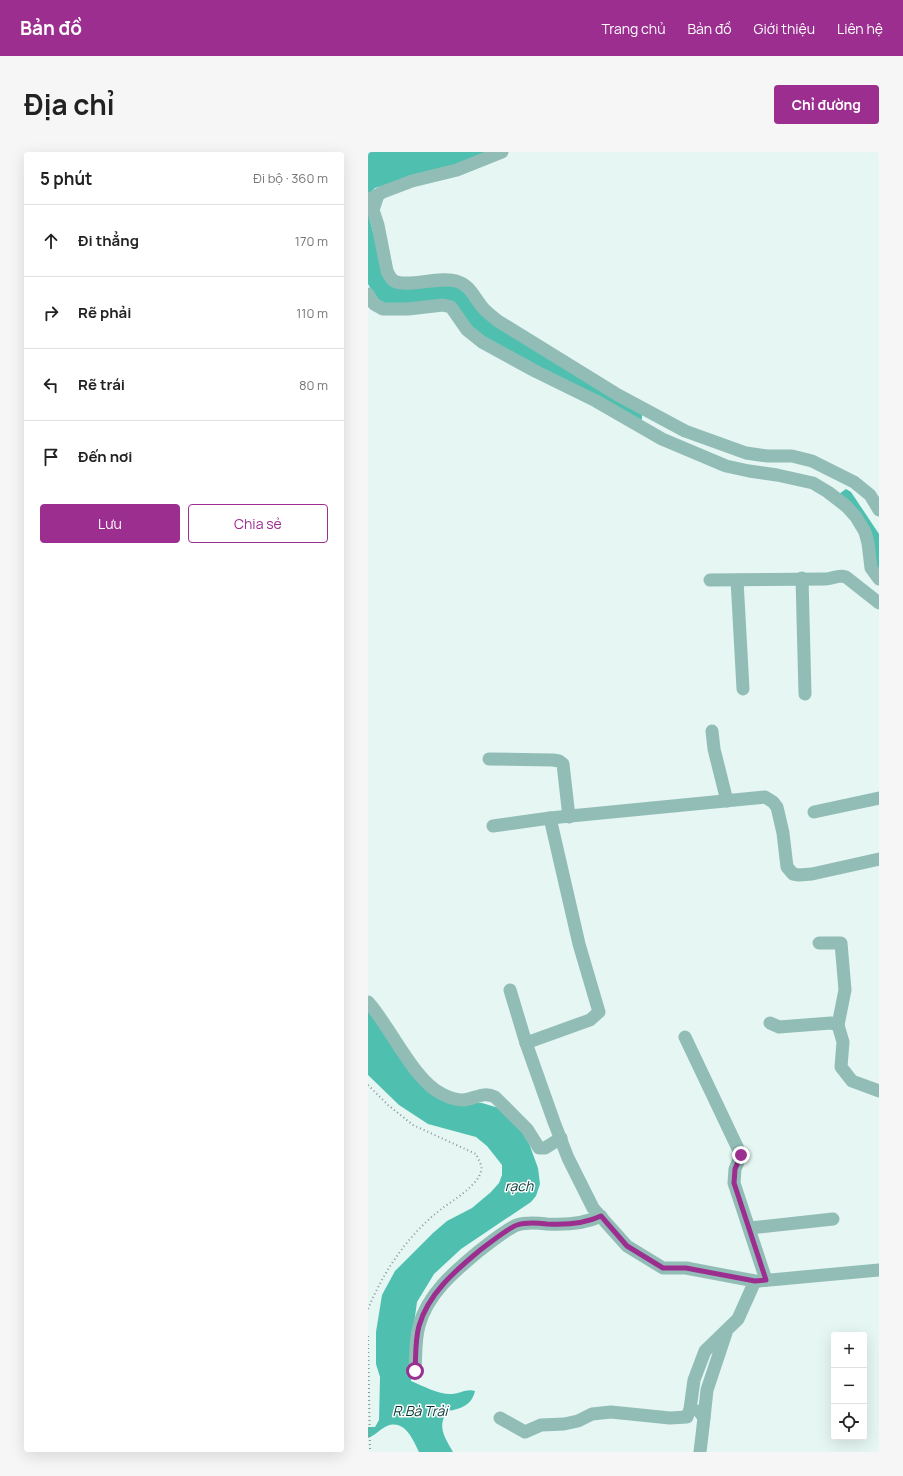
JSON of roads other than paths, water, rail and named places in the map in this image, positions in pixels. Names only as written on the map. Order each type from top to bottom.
[{"type":"street","points":[[502,152],[458,170],[412,181],[372,198],[373,210],[378,225],[387,271],[390,278],[396,282],[411,283],[455,280],[464,284],[471,289],[483,308],[498,321],[618,395],[685,431],[746,453],[767,456],[792,456],[812,461],[854,482],[870,495],[879,510]]},
{"type":"street","points":[[368,294],[374,304],[383,309],[443,305],[451,307],[467,330],[482,342],[535,371],[596,401],[662,439],[726,466],[813,483],[846,506],[856,517],[865,532],[868,543],[870,568],[879,579]]},
{"type":"street","points":[[710,580],[802,578],[832,579],[837,576],[846,577],[879,603]]},
{"type":"street","points":[[802,578],[805,694]]},
{"type":"street","points":[[737,580],[743,689]]},
{"type":"street","points":[[712,731],[714,749],[727,801]]},
{"type":"street","points":[[489,759],[559,761],[563,764],[569,817]]},
{"type":"street","points":[[493,826],[550,818],[765,797],[778,807],[787,867],[793,874],[812,874],[879,858]]},
{"type":"street","points":[[814,812],[879,798]]},
{"type":"street","points":[[526,1043],[590,1020],[599,1012],[579,944],[550,818]]},
{"type":"street","points":[[819,943],[841,943],[846,990],[838,1025],[843,1042],[841,1067],[852,1081],[879,1091]]},
{"type":"street","points":[[510,990],[526,1043],[568,1158],[593,1208],[627,1246],[663,1268],[686,1268],[761,1281],[879,1270]]},
{"type":"street","points":[[368,1002],[410,1062],[427,1083],[441,1094],[463,1100],[484,1094],[495,1097],[527,1129],[539,1148],[546,1148],[561,1138]]},
{"type":"street","points":[[770,1023],[779,1027],[831,1023],[838,1025]]},
{"type":"street","points":[[500,1418],[525,1432],[541,1425],[564,1424],[578,1421],[592,1414],[610,1412],[670,1418],[687,1417],[690,1409],[694,1380],[705,1351],[738,1319],[761,1281],[750,1228],[734,1183],[735,1169],[741,1155],[685,1037]]},
{"type":"street","points":[[415,1371],[416,1344],[419,1325],[428,1305],[454,1272],[486,1246],[517,1225],[530,1223],[564,1224],[591,1221],[601,1216]]},
{"type":"street","points":[[750,1228],[833,1219]]},
{"type":"street","points":[[700,1452],[707,1390],[722,1340],[728,1328]]},
{"type":"street","points":[[690,1409],[698,1410],[704,1418]]},
{"type":"water","points":[[368,152],[486,152],[451,166],[375,188],[368,195]]},
{"type":"water","points":[[368,213],[385,277],[456,285],[642,414],[642,419],[639,421],[479,336],[458,311],[390,305],[379,300],[374,295],[368,284]]},
{"type":"water","points":[[846,489],[851,492],[879,534],[879,571],[839,494]]},
{"type":"water","name":"rạch","points":[[368,1010],[414,1075],[470,1102],[482,1103],[502,1109],[527,1138],[538,1168],[540,1184],[536,1196],[531,1202],[461,1249],[434,1274],[417,1302],[411,1346],[411,1381],[445,1394],[453,1394],[469,1390],[475,1391],[474,1396],[469,1403],[465,1406],[448,1411],[444,1416],[442,1427],[443,1432],[453,1452],[419,1452],[408,1432],[399,1425],[387,1426],[368,1438],[368,1427],[375,1427],[379,1420],[380,1377],[376,1364],[376,1332],[382,1295],[395,1271],[433,1233],[447,1221],[472,1208],[491,1192],[499,1183],[502,1175],[502,1165],[487,1146],[476,1137],[428,1124],[399,1105],[368,1075]]},
{"type":"water label","name":"R.Bà Trải","points":[[420,1410]]}]
